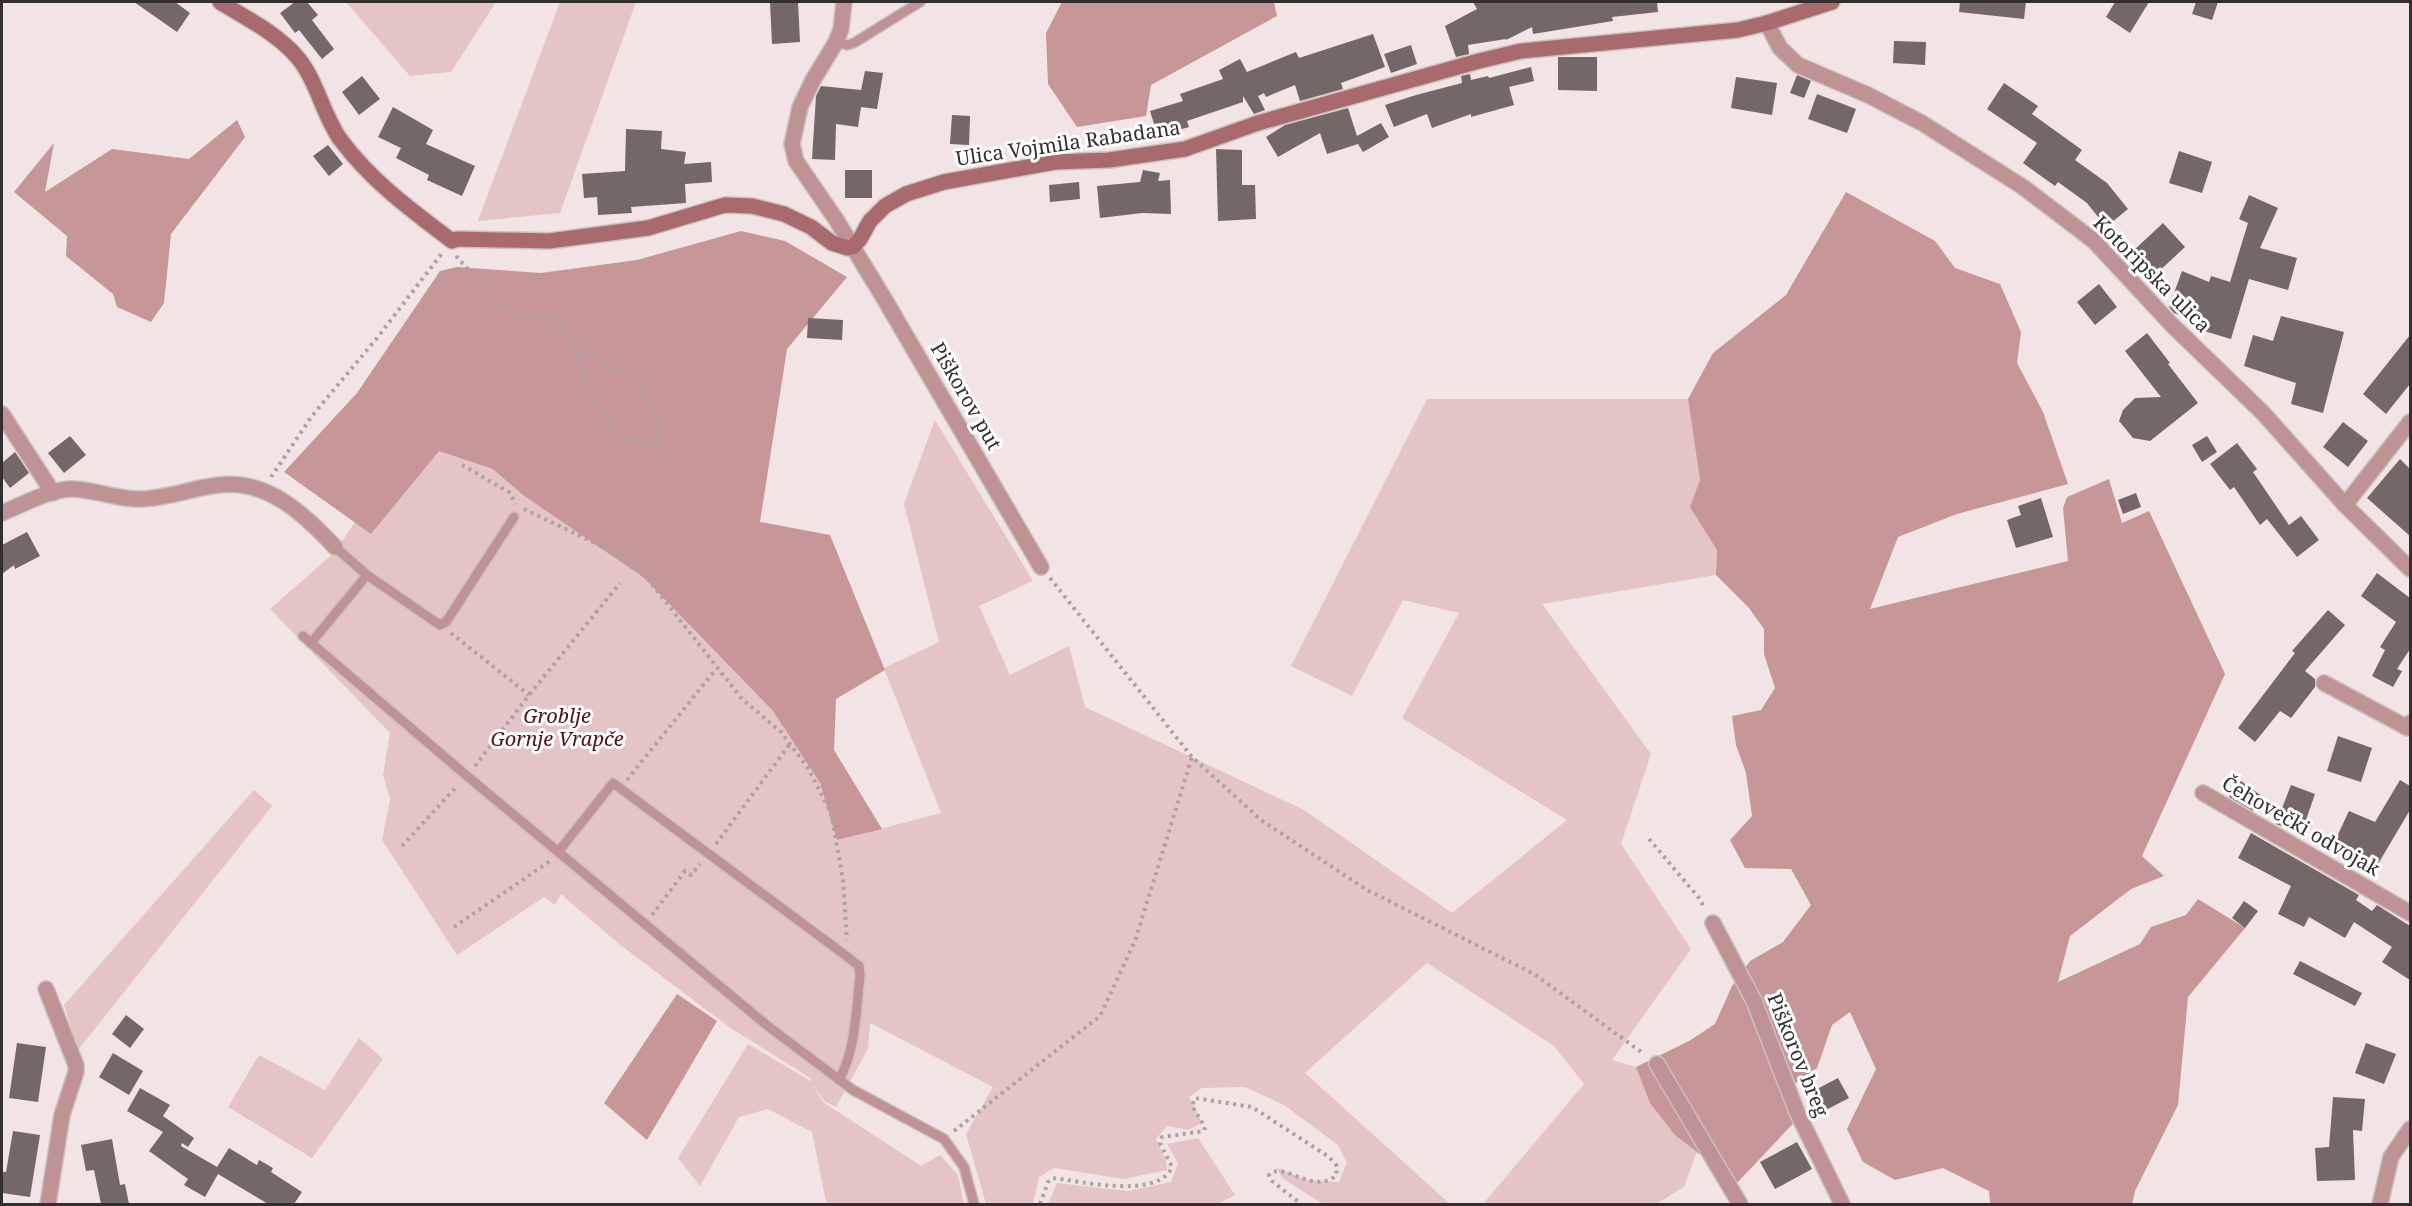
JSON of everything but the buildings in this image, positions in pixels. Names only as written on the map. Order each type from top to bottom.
[{"type":"street","points":[[220,2],[279,40],[298,59],[339,138],[379,185],[449,244],[457,239],[549,241],[648,228],[725,205],[752,206],[784,214],[811,227],[840,247],[853,247]]},
{"type":"street","name":"Piškorov put","points":[[844,2],[841,29],[836,42],[800,107],[792,144],[795,161],[853,247],[1041,567]]},
{"type":"street","name":"Ulica Vojmila Rabadana","points":[[853,247],[870,221],[885,206],[906,194],[944,182],[1055,162],[1109,160],[1185,149],[1258,123],[1521,51],[1709,34],[1767,23],[1832,2]]},
{"type":"street","name":"Kotoripska ulica","points":[[1767,23],[1780,48],[1798,65],[1868,95],[1922,123],[2022,187],[2094,241],[2171,324],[2263,413],[2345,505],[2410,569]]},
{"type":"street","points":[[2,414],[52,493]]},
{"type":"street","points":[[2345,505],[2410,422]]},
{"type":"street","points":[[2,513],[52,493],[70,489],[136,499],[164,498],[220,484],[243,485],[262,490],[291,506],[309,519],[335,547]]},
{"type":"street","points":[[2324,683],[2408,728],[2410,723]]},
{"type":"street","name":"Čehovečki odvojak","points":[[2203,794],[2410,914]]},
{"type":"street","name":"Piškorov breg","points":[[1713,923],[1754,1001],[1797,1112],[1842,1204]]},
{"type":"street","points":[[46,989],[76,1065],[76,1072],[62,1114],[48,1204]]},
{"type":"street","points":[[1657,1064],[1740,1204]]},
{"type":"street","points":[[2380,1204],[2391,1157],[2410,1130]]},
{"type":"lane","points":[[836,42],[847,45],[854,43],[920,2]]},
{"type":"lane","points":[[335,547],[367,575],[440,626],[446,622],[514,517]]},
{"type":"lane","points":[[311,643],[367,575]]},
{"type":"lane","points":[[303,636],[644,925],[769,1027],[853,1090],[944,1139],[963,1167],[974,1204]]},
{"type":"lane","points":[[558,852],[613,783],[859,966],[860,975],[851,1049],[839,1080]]},
{"type":"path","points":[[262,490],[312,416],[377,338],[449,244],[483,286],[492,304],[521,316],[552,317],[576,347],[604,364],[637,375],[661,434],[660,449],[626,441],[616,432],[578,362],[576,347]]},
{"type":"path","points":[[462,465],[509,492],[518,508],[530,511],[622,556],[647,578],[716,669],[742,699],[781,732],[808,768],[831,813],[843,880],[844,917],[850,959]]},
{"type":"path","points":[[1041,567],[1192,757],[1260,820],[1367,890],[1534,974],[1657,1064]]},
{"type":"path","points":[[402,846],[467,776],[528,695],[620,583]]},
{"type":"path","points":[[443,624],[446,629],[528,695]]},
{"type":"path","points":[[622,788],[716,669]]},
{"type":"path","points":[[644,925],[685,871],[691,875],[709,853],[790,744]]},
{"type":"path","points":[[944,1139],[1100,1016],[1135,941],[1192,757]]},
{"type":"path","points":[[1649,839],[1699,898],[1713,923]]},
{"type":"path","points":[[454,927],[546,865],[558,852]]},
{"type":"path","points":[[1040,1204],[1048,1182],[1053,1178],[1129,1187],[1154,1182],[1170,1172],[1172,1167],[1161,1143],[1162,1137],[1204,1131],[1205,1127],[1192,1106],[1195,1098],[1252,1107],[1329,1157],[1336,1166],[1336,1176],[1332,1179],[1313,1183],[1280,1170],[1273,1171],[1269,1175],[1272,1181],[1301,1204]]},
{"type":"green space","points":[[346,2],[496,2],[451,72],[410,76]]},
{"type":"green space","points":[[560,2],[636,2],[560,213],[478,221]]},
{"type":"green space","name":"Groblje Gornje Vrapče","points":[[1427,399],[1688,399],[1700,480],[1691,507],[1717,550],[1716,575],[1542,604],[1651,754],[1621,844],[1691,949],[1612,1060],[1636,1067],[1659,1114],[1675,1133],[1697,1152],[1684,1187],[1656,1204],[1483,1204],[1584,1084],[1554,1046],[1427,963],[1305,1073],[1450,1204],[1323,1204],[1282,1178],[1277,1168],[1307,1180],[1339,1182],[1347,1163],[1338,1145],[1284,1105],[1245,1087],[1202,1088],[1189,1097],[1202,1123],[1188,1130],[1167,1126],[1156,1139],[1166,1160],[1167,1170],[1123,1179],[1054,1168],[1039,1177],[1033,1204],[986,1204],[966,1134],[993,1087],[870,1023],[868,1049],[836,1107],[824,1101],[812,1084],[823,1102],[921,1166],[940,1155],[958,1175],[964,1204],[834,1204],[826,1202],[812,1132],[768,1109],[739,1117],[700,1186],[678,1158],[748,1044],[812,1082],[809,1077],[729,1027],[619,944],[561,894],[555,905],[544,897],[457,955],[382,840],[390,799],[383,775],[390,733],[270,609],[335,552],[420,424],[526,486],[643,577],[773,711],[820,783],[838,840],[941,813],[884,668],[939,642],[904,504],[935,420],[1033,581],[979,606],[1010,675],[1069,646],[1085,707],[1304,810],[1452,913],[1567,820],[1402,718],[1459,613],[1403,600],[1352,696],[1291,666]]},
{"type":"green space","points":[[254,790],[272,806],[78,1050],[64,1005]]},
{"type":"green space","points":[[359,1038],[383,1059],[312,1158],[228,1107],[259,1055],[325,1090]]},
{"type":"green space","points":[[1198,1138],[1235,1195],[1218,1204],[1048,1204],[1057,1183],[1128,1191],[1171,1182],[1178,1163],[1167,1144]]},
{"type":"shaded area","points":[[1062,2],[1274,2],[1277,16],[1151,85],[1146,116],[1077,127],[1048,84],[1046,33]]},
{"type":"shaded area","points":[[237,120],[245,137],[171,234],[164,303],[151,322],[117,307],[113,294],[66,256],[67,236],[14,192],[54,143],[45,192],[112,149],[189,159]]},
{"type":"shaded area","points":[[1846,192],[1935,241],[1955,268],[2000,284],[2021,332],[2017,363],[2043,412],[2068,484],[1957,514],[1898,537],[1870,609],[2068,561],[2063,508],[2067,497],[2109,479],[2122,523],[2149,511],[2225,674],[2142,856],[2164,876],[2131,889],[2070,936],[2058,982],[2140,944],[2151,927],[2186,915],[2198,899],[2245,928],[2188,997],[2178,1105],[2135,1191],[2132,1204],[1990,1204],[1989,1191],[1943,1168],[1895,1180],[1863,1162],[1847,1129],[1876,1069],[1850,1012],[1832,1025],[1817,1068],[1790,1087],[1805,1111],[1737,1183],[1675,1135],[1650,1103],[1636,1067],[1689,1041],[1715,1024],[1732,986],[1750,961],[1783,942],[1811,905],[1791,869],[1745,868],[1730,840],[1752,816],[1746,773],[1736,745],[1732,716],[1761,710],[1775,688],[1764,654],[1764,629],[1749,608],[1716,575],[1717,550],[1690,507],[1700,480],[1688,399],[1713,353],[1786,295]]},
{"type":"shaded area","points":[[741,231],[785,241],[847,277],[787,349],[760,522],[830,535],[885,670],[836,699],[834,750],[882,829],[837,840],[820,783],[773,711],[643,577],[523,495],[493,469],[439,451],[371,534],[284,472],[357,393],[440,271],[457,267],[541,273],[637,260]]},
{"type":"shaded area","points":[[677,994],[717,1021],[647,1140],[604,1103]]}]
